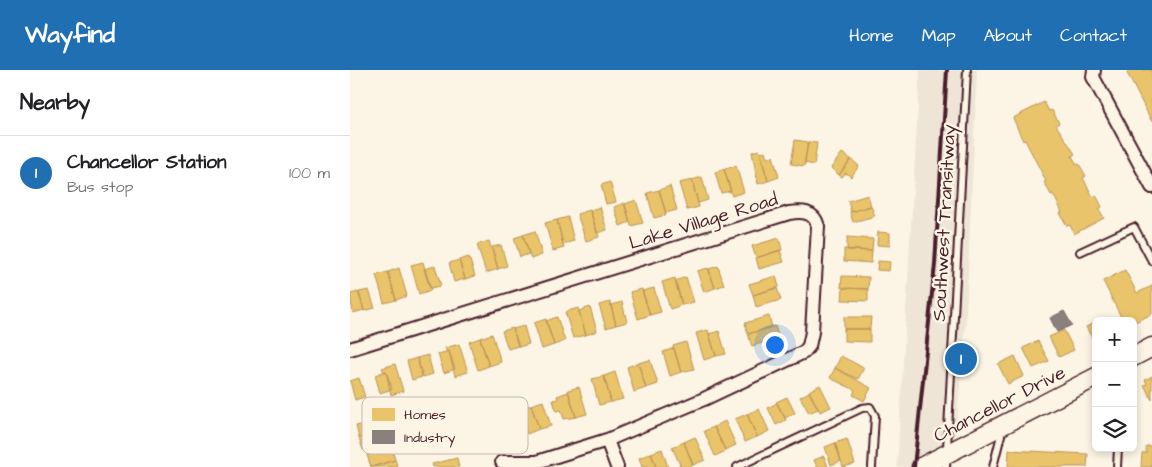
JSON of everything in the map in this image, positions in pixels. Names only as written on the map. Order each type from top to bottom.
[{"type":"street","points":[[1094,70],[1093,78],[1152,187]]},
{"type":"street","name":"Lake Village Road","points":[[350,349],[789,213],[801,211],[816,219],[818,226],[812,332],[809,346],[804,352],[704,399],[607,440],[537,462],[502,462]]},
{"type":"street","points":[[1137,355],[1152,347]]},
{"type":"street","name":"Chancellor Drive","points":[[921,467],[946,460],[1004,424],[1092,379]]},
{"type":"street","points":[[607,440],[617,467]]},
{"type":"lane","name":"Southwest Transitway","points":[[946,460],[966,70]]},
{"type":"lane","points":[[1080,252],[1134,227],[1152,261]]},
{"type":"lane","points":[[737,467],[862,408],[870,407],[876,416],[872,467]]},
{"type":"lane","points":[[993,467],[1004,424]]},
{"type":"lane","points":[[1117,467],[1118,452]]},
{"type":"shaded area","points":[[920,70],[977,70],[966,317],[953,467],[897,467]]},
{"type":"building: Homes","points":[[1133,70],[1152,70],[1152,122],[1127,73]]},
{"type":"building: Homes","points":[[1044,102],[1049,111],[1052,110],[1059,123],[1056,125],[1075,154],[1072,156],[1077,165],[1079,164],[1086,176],[1083,178],[1093,197],[1096,195],[1102,207],[1099,209],[1104,218],[1074,234],[1070,225],[1067,226],[1060,213],[1062,212],[1053,194],[1051,195],[1044,182],[1046,181],[1025,140],[1023,141],[1013,118]]},
{"type":"building: Homes","points":[[795,140],[808,142],[804,166],[791,164]]},
{"type":"building: Homes","points":[[808,142],[817,143],[814,165],[805,163]]},
{"type":"building: Homes","points":[[759,150],[768,181],[758,184],[752,152]]},
{"type":"building: Homes","points":[[765,151],[767,158],[773,156],[779,177],[768,181],[760,153]]},
{"type":"building: Homes","points":[[842,153],[851,159],[839,175],[831,168]]},
{"type":"building: Homes","points":[[851,159],[859,166],[851,177],[846,173],[842,177],[839,175]]},
{"type":"building: Homes","points":[[736,166],[744,192],[732,196],[724,169]]},
{"type":"building: Homes","points":[[724,169],[731,191],[721,193],[715,172]]},
{"type":"building: Homes","points":[[702,177],[708,200],[698,203],[692,180]]},
{"type":"building: Homes","points":[[692,180],[699,207],[687,210],[679,183]]},
{"type":"building: Homes","points":[[610,182],[616,202],[606,204],[601,185]]},
{"type":"building: Homes","points":[[670,186],[677,210],[666,213],[659,190]]},
{"type":"building: Homes","points":[[659,190],[666,215],[654,218],[647,193]]},
{"type":"building: Homes","points":[[868,195],[871,206],[851,212],[848,201]]},
{"type":"building: Homes","points":[[636,200],[643,223],[631,226],[625,204]]},
{"type":"building: Homes","points":[[624,203],[630,222],[620,226],[614,207]]},
{"type":"building: Homes","points":[[871,206],[875,216],[853,222],[850,212]]},
{"type":"building: Homes","points":[[600,207],[607,230],[597,233],[590,210]]},
{"type":"building: Homes","points":[[590,210],[599,237],[586,241],[577,214]]},
{"type":"building: Homes","points":[[568,217],[574,241],[563,244],[557,220]]},
{"type":"building: Homes","points":[[557,220],[564,248],[553,251],[545,223]]},
{"type":"building: Homes","points":[[535,231],[542,255],[531,259],[523,235]]},
{"type":"building: Homes","points":[[878,232],[890,233],[890,246],[877,245]]},
{"type":"building: Homes","points":[[523,235],[529,254],[520,257],[514,238]]},
{"type":"building: Homes","points":[[847,237],[873,239],[872,251],[847,250]]},
{"type":"building: Homes","points":[[779,238],[782,250],[756,258],[752,246]]},
{"type":"building: Homes","points":[[489,241],[498,269],[486,273],[477,245]]},
{"type":"building: Homes","points":[[501,245],[507,266],[498,269],[492,247]]},
{"type":"building: Homes","points":[[844,249],[872,251],[871,263],[844,261]]},
{"type":"building: Homes","points":[[780,250],[784,262],[759,269],[756,258]]},
{"type":"building: Homes","points":[[469,257],[475,276],[465,279],[459,260]]},
{"type":"building: Homes","points":[[459,260],[465,279],[454,282],[449,263]]},
{"type":"building: Homes","points":[[878,261],[890,262],[889,271],[877,270]]},
{"type":"building: Homes","points":[[423,262],[431,290],[419,294],[411,265]]},
{"type":"building: Homes","points":[[435,266],[441,286],[430,288],[424,269]]},
{"type":"building: Homes","points":[[718,266],[724,285],[715,288],[709,269]]},
{"type":"building: Homes","points":[[399,268],[407,296],[396,300],[388,272]]},
{"type":"building: Homes","points":[[708,268],[715,288],[704,292],[697,271]]},
{"type":"building: Homes","points":[[1125,270],[1137,293],[1152,286],[1152,314],[1137,321],[1137,317],[1121,317],[1103,281]]},
{"type":"building: Homes","points":[[388,272],[396,300],[384,303],[376,275]]},
{"type":"building: Homes","points":[[776,276],[779,287],[753,295],[749,284]]},
{"type":"building: Homes","points":[[842,276],[869,277],[868,289],[841,288]]},
{"type":"building: Homes","points":[[686,277],[694,302],[682,305],[675,281]]},
{"type":"building: Homes","points":[[675,278],[682,305],[670,309],[662,282]]},
{"type":"building: Homes","points":[[654,288],[661,312],[650,315],[642,291]]},
{"type":"building: Homes","points":[[777,288],[781,300],[756,307],[753,295]]},
{"type":"building: Homes","points":[[843,288],[868,289],[868,301],[842,300]]},
{"type":"building: Homes","points":[[642,289],[650,315],[638,319],[630,292]]},
{"type":"building: Homes","points":[[369,290],[375,308],[364,311],[359,292]]},
{"type":"building: Homes","points":[[358,292],[364,310],[353,313],[350,294]]},
{"type":"building: Homes","points":[[610,302],[616,325],[606,328],[599,305]]},
{"type":"building: Homes","points":[[622,302],[627,322],[616,325],[611,305]]},
{"type":"building: Homes","points":[[590,307],[597,331],[586,335],[579,311]]},
{"type":"building: Homes","points":[[578,308],[586,335],[573,338],[565,312]]},
{"type":"building: Homes","points":[[769,316],[772,327],[748,334],[745,323]]},
{"type":"building: Homes","points":[[557,317],[565,341],[554,345],[546,321]]},
{"type":"building: Homes","points":[[844,317],[871,317],[870,329],[844,329]]},
{"type":"building: Homes","points":[[546,319],[554,345],[542,349],[534,323]]},
{"type":"building: Homes","points":[[1092,324],[1092,338],[1086,327]]},
{"type":"building: Homes","points":[[524,326],[529,344],[519,347],[513,329]]},
{"type":"building: Homes","points":[[775,326],[779,338],[752,346],[748,334]]},
{"type":"building: Homes","points":[[513,328],[518,346],[508,349],[502,331]]},
{"type":"building: Homes","points":[[844,329],[870,329],[870,342],[844,341]]},
{"type":"building: Homes","points":[[708,330],[716,356],[704,360],[696,333]]},
{"type":"building: Homes","points":[[1064,330],[1074,350],[1059,357],[1049,337]]},
{"type":"building: Homes","points":[[719,331],[726,354],[716,356],[709,334]]},
{"type":"building: Homes","points":[[492,334],[501,362],[489,366],[480,338]]},
{"type":"building: Homes","points":[[480,338],[489,366],[478,370],[469,342]]},
{"type":"building: Homes","points":[[1038,341],[1049,361],[1033,368],[1023,348]]},
{"type":"building: Homes","points":[[686,342],[694,369],[681,372],[673,346]]},
{"type":"building: Homes","points":[[459,344],[468,372],[455,376],[449,351],[447,352],[445,348]]},
{"type":"building: Homes","points":[[674,348],[681,372],[670,376],[663,352]]},
{"type":"building: Homes","points":[[449,351],[455,369],[444,373],[438,354]]},
{"type":"building: Homes","points":[[428,355],[433,374],[423,377],[417,358]]},
{"type":"building: Homes","points":[[841,356],[864,368],[858,379],[835,368]]},
{"type":"building: Homes","points":[[1015,356],[1024,376],[1008,384],[998,364]]},
{"type":"building: Homes","points":[[417,358],[422,377],[412,380],[407,361]]},
{"type":"building: Homes","points":[[650,360],[658,384],[646,388],[638,363]]},
{"type":"building: Homes","points":[[638,363],[646,388],[634,392],[627,367]]},
{"type":"building: Homes","points":[[395,364],[403,391],[391,395],[386,371],[384,372],[382,368]]},
{"type":"building: Homes","points":[[835,368],[871,388],[864,401],[853,395],[855,390],[830,378]]},
{"type":"building: Homes","points":[[386,371],[392,389],[380,393],[375,375]]},
{"type":"building: Homes","points":[[615,372],[623,399],[611,402],[604,376]]},
{"type":"building: Homes","points":[[604,376],[611,402],[599,405],[592,379]]},
{"type":"building: Homes","points":[[1152,376],[1152,400],[1144,385],[1147,384],[1145,380]]},
{"type":"building: Homes","points":[[359,378],[365,397],[355,400],[350,381]]},
{"type":"building: Homes","points":[[820,385],[831,407],[820,412],[809,391]]},
{"type":"building: Homes","points":[[579,387],[587,414],[576,417],[568,390]]},
{"type":"building: Homes","points":[[568,392],[576,417],[564,419],[561,410],[556,411],[553,400],[558,399],[557,396]]},
{"type":"building: Homes","points":[[809,392],[818,409],[809,413],[800,397]]},
{"type":"building: Homes","points":[[787,397],[795,413],[785,418],[776,402]]},
{"type":"building: Homes","points":[[543,401],[551,426],[539,429],[531,405]]},
{"type":"building: Homes","points":[[777,403],[786,420],[776,425],[768,408]]},
{"type":"building: Homes","points":[[531,405],[539,429],[528,434],[528,406]]},
{"type":"building: Homes","points":[[759,409],[769,431],[757,437],[747,414]]},
{"type":"building: Homes","points":[[747,414],[757,437],[745,442],[735,419]]},
{"type":"building: Homes","points":[[725,421],[736,445],[725,450],[714,427]]},
{"type":"building: Homes","points":[[362,424],[362,437],[359,438],[356,426]]},
{"type":"building: Homes","points":[[714,427],[726,451],[715,456],[704,431]]},
{"type":"building: Homes","points":[[695,437],[705,460],[693,465],[684,442]]},
{"type":"building: Homes","points":[[847,439],[855,464],[843,467],[835,443]]},
{"type":"building: Homes","points":[[684,442],[693,465],[689,467],[681,467],[672,447]]},
{"type":"building: Homes","points":[[835,443],[841,461],[831,465],[825,447]]},
{"type":"building: Homes","points":[[1146,446],[1152,446],[1152,467],[1141,467],[1142,453],[1146,453]]},
{"type":"building: Homes","points":[[662,449],[668,467],[656,467],[651,453]]},
{"type":"building: Homes","points":[[1009,450],[1088,454],[1087,467],[1008,467]]},
{"type":"building: Homes","points":[[651,453],[656,467],[642,467],[639,458]]},
{"type":"building: Homes","points":[[394,454],[395,460],[371,467],[367,455]]},
{"type":"building: Homes","points":[[824,456],[828,467],[817,467],[814,460]]},
{"type":"building: Homes","points":[[457,458],[459,467],[433,467],[432,464]]},
{"type":"building: Homes","points":[[395,460],[398,467],[372,467]]},
{"type":"building: Industry","points":[[1064,311],[1072,325],[1057,332],[1050,318]]},
{"type":"railway","points":[[914,467],[935,264],[947,70]]},
{"type":"place","name":"Chancellor Station","points":[[961,359]]}]
